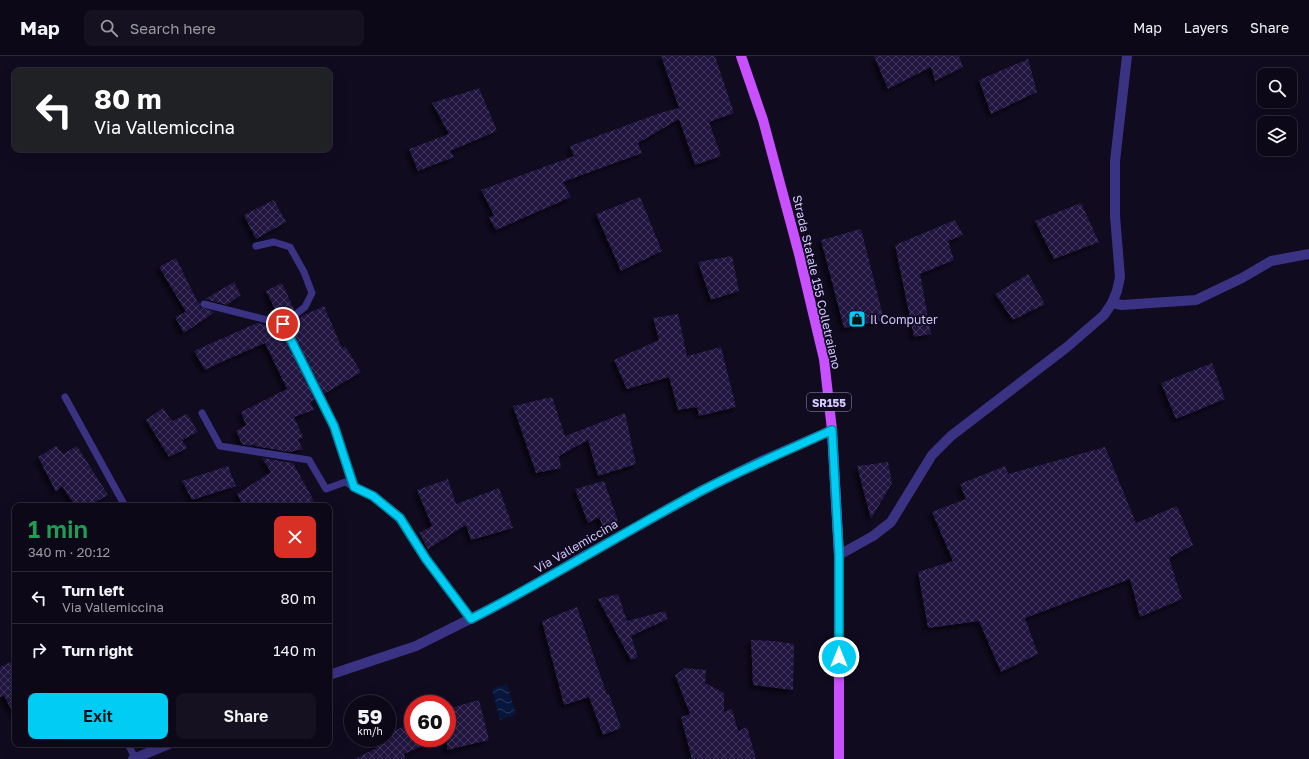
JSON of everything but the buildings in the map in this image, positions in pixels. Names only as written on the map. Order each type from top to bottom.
[{"type":"main road","name":"Strada Statale 155 Colletraiano","points":[[741,56],[763,120],[799,254],[824,359],[832,430],[839,555],[839,759]]},
{"type":"street","points":[[839,555],[873,536],[891,522],[932,455],[952,436],[1078,338],[1104,315],[1112,303],[1117,291],[1120,277],[1115,216],[1115,161],[1127,56]]},
{"type":"street","points":[[1112,303],[1122,305],[1196,300],[1242,278],[1271,261],[1309,254]]},
{"type":"street","name":"Via Vallemiccina","points":[[332,674],[416,646],[508,600],[703,490],[760,462],[832,430]]},
{"type":"street","points":[[134,759],[162,747]]},
{"type":"lane","points":[[256,246],[274,242],[290,247],[304,272],[312,293],[305,307],[283,324]]},
{"type":"lane","points":[[204,304],[283,324],[334,426],[354,487]]},
{"type":"lane","points":[[65,397],[123,503]]},
{"type":"lane","points":[[202,413],[220,446],[309,460],[326,489],[345,482],[373,496],[400,518],[426,559],[471,619]]},
{"type":"lane","points":[[129,747],[134,759]]},
{"type":"water","points":[[507,684],[516,714],[500,720],[492,689]]},
{"type":"place","name":"Il Computer","points":[[857,319]]},
{"type":"route","points":[[283,324],[334,426],[354,487],[373,496],[400,518],[426,559],[471,619],[508,600],[703,490],[760,462],[832,430],[839,555],[839,657]]}]
